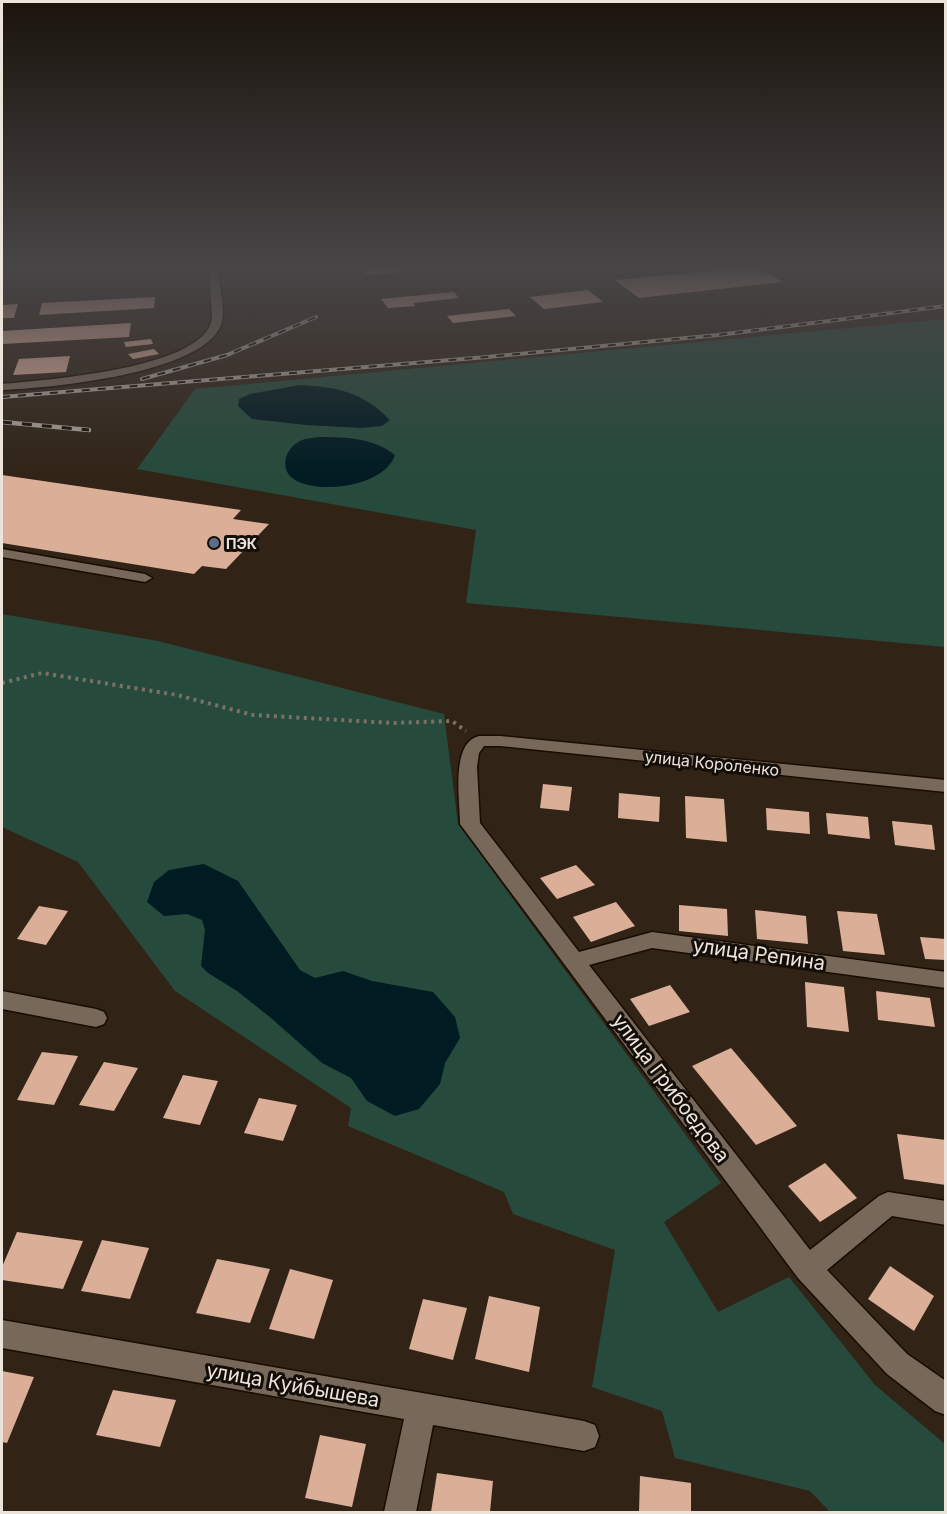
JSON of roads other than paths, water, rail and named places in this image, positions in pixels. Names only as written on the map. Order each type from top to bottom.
[{"type":"street","points":[[2,387],[108,374],[167,361],[189,352],[210,336]]},
{"type":"street","points":[[2,554],[145,578]]},
{"type":"street","name":"улица Короленко","points":[[479,741],[500,741],[945,786]]},
{"type":"street","name":"улица Грибоедова","points":[[479,741],[470,752],[468,767],[470,824],[808,1269],[897,1364],[945,1400]]},
{"type":"street","name":"улица Репина","points":[[574,962],[652,940],[945,980]]},
{"type":"street","points":[[2,1000],[96,1018]]},
{"type":"street","points":[[808,1269],[888,1204],[945,1213]]},
{"type":"street","name":"улица Куйбышева","points":[[2,1334],[584,1436]]},
{"type":"street","points":[[400,1512],[422,1407]]},
{"type":"water","points":[[300,385],[326,387],[349,393],[370,403],[390,420],[382,426],[361,428],[306,425],[252,419],[238,406],[239,399],[250,394]]},
{"type":"water","points":[[308,438],[350,438],[369,442],[395,455],[389,466],[366,480],[335,487],[306,485],[290,476],[285,465],[286,459],[296,443]]},
{"type":"water","points":[[204,864],[238,881],[300,970],[315,978],[343,971],[372,981],[433,992],[455,1017],[460,1038],[445,1063],[440,1084],[419,1109],[395,1116],[367,1101],[351,1078],[322,1063],[271,1018],[201,966],[205,930],[202,920],[187,914],[164,916],[147,902],[154,882],[169,870]]},
{"type":"railway","points":[[142,379],[227,355],[272,336]]},
{"type":"railway","points":[[2,397],[487,357],[711,336]]},
{"type":"railway","points":[[2,422],[89,430]]},
{"type":"place","name":"ПЭК","points":[[214,543]]}]
